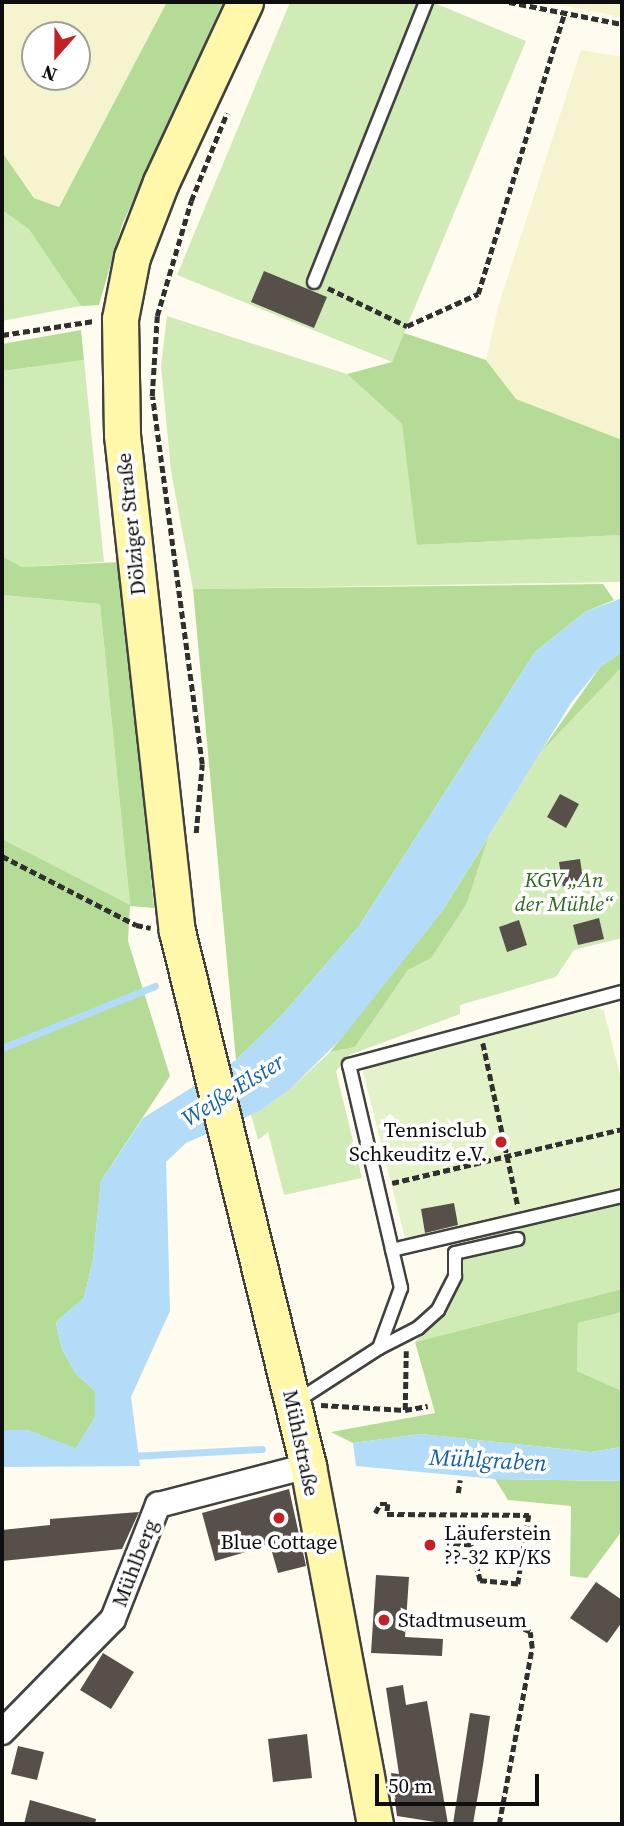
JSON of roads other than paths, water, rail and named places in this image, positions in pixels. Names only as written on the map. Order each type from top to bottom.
[{"type":"street","name":"Dölziger Straße","points":[[209,1066],[177,931],[124,449],[120,319],[132,257],[161,182],[245,2]]},
{"type":"street","name":"Mühlstraße","points":[[209,1066],[300,1403],[308,1466],[375,1824]]},
{"type":"street","name":"Mühlberg","points":[[2,1732],[113,1619],[158,1504],[308,1466]]},
{"type":"lane","points":[[314,282],[426,2]]},
{"type":"lane","points":[[379,1348],[401,1288],[349,1065],[622,992]]},
{"type":"lane","points":[[392,1250],[622,1196]]},
{"type":"lane","points":[[300,1403],[438,1310],[455,1276],[455,1253],[517,1239]]},
{"type":"water","name":"Weiße Elster","points":[[622,598],[622,652],[600,667],[571,703],[443,910],[342,1038],[290,1089],[258,1112],[186,1143],[166,1162],[170,1311],[131,1397],[140,1466],[2,1467],[2,1430],[27,1430],[76,1448],[95,1417],[95,1391],[76,1374],[62,1349],[56,1322],[84,1298],[93,1260],[101,1181],[143,1118],[236,1060],[282,1015],[359,926],[535,652],[585,612]]},
{"type":"water","points":[[421,1434],[591,1452],[622,1447],[622,1481],[495,1479],[356,1466],[353,1443]]},
{"type":"waterway","points":[[2,1048],[155,986]]},
{"type":"waterway","name":"Mühlgraben","points":[[132,1456],[262,1449]]},
{"type":"place","name":"Tennisclub Schkeuditz e.V.","points":[[501,1142]]},
{"type":"place","name":"Blue Cottage","points":[[279,1518]]},
{"type":"place","name":"Läuferstein ??-32 KP/KS","points":[[430,1545]]},
{"type":"place","name":"Stadtmuseum","points":[[384,1620]]},
{"type":"park label","name":"KGV „An der Mühle“","points":[[564,892]]}]
